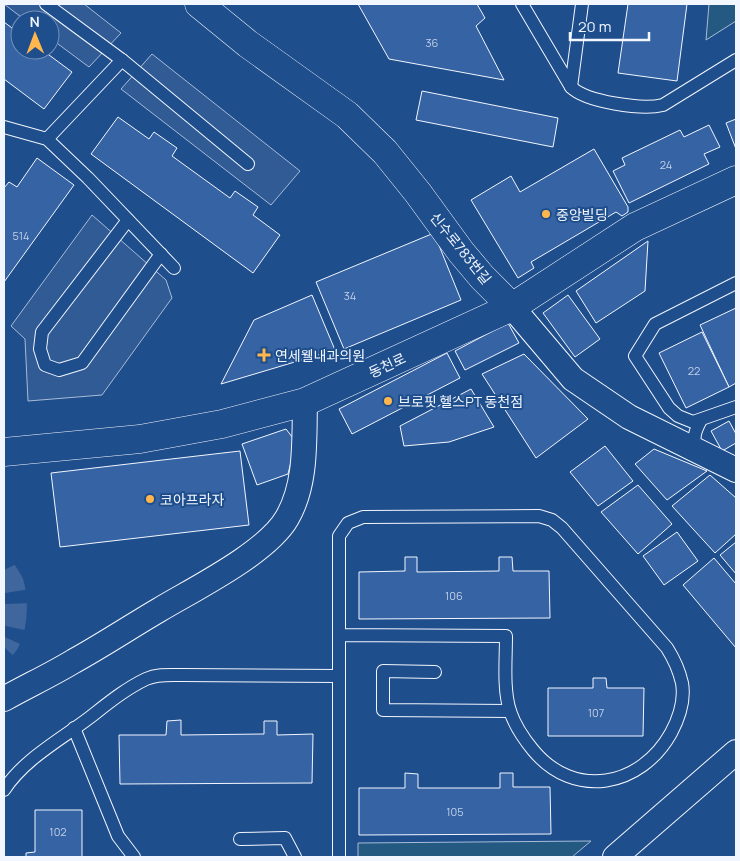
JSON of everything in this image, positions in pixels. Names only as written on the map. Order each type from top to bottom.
[{"type":"street","name":"신수로783번길","points":[[199,4],[248,44],[347,116],[385,152],[461,252],[482,277],[512,307],[573,379],[629,417],[736,470]]},
{"type":"street","name":"동천로","points":[[4,452],[140,439],[222,424],[305,402],[512,307],[635,227],[736,180]]},
{"type":"street","points":[[4,699],[74,662],[245,558],[272,538],[287,518],[298,493],[303,458],[305,402]]},
{"type":"street","points":[[615,857],[736,752]]},
{"type":"lane","points":[[46,4],[122,60],[248,164]]},
{"type":"lane","points":[[522,4],[570,87],[578,94],[626,105],[654,107],[663,105],[736,60]]},
{"type":"lane","points":[[570,87],[582,4]]},
{"type":"lane","points":[[48,139],[122,60]]},
{"type":"lane","points":[[4,127],[48,139],[174,268]]},
{"type":"lane","points":[[128,220],[42,332],[40,349],[45,366],[59,370],[82,364],[161,254]]},
{"type":"lane","points":[[736,283],[655,324],[635,356],[669,408],[678,416],[693,422],[736,407]]},
{"type":"lane","points":[[697,450],[693,442],[695,431],[701,420]]},
{"type":"lane","points":[[339,635],[506,636],[507,696],[510,711],[517,727],[540,759],[558,773],[574,780],[597,783],[639,769],[652,758],[670,736],[682,706],[682,684],[676,663],[668,648],[562,528],[552,520],[539,516],[363,517],[348,523],[339,536],[339,635],[339,857]]},
{"type":"lane","points":[[435,672],[383,671],[383,710],[510,711]]},
{"type":"lane","points":[[4,790],[28,764],[74,728],[129,688],[149,678],[163,675],[339,676]]},
{"type":"lane","points":[[74,728],[118,836],[134,857]]},
{"type":"lane","points":[[240,839],[285,838],[295,857]]},
{"type":"shaded area","points":[[4,4],[84,4],[121,33],[89,67],[60,45],[60,10],[12,10]]},
{"type":"shaded area","points":[[709,4],[736,4],[736,21],[706,40]]},
{"type":"shaded area","points":[[152,54],[300,171],[271,205],[121,89]]},
{"type":"shaded area","points":[[92,215],[166,280],[172,298],[102,395],[28,401],[25,339],[11,326]]},
{"type":"shaded area","points":[[591,841],[572,857],[358,857],[358,843]]},
{"type":"building","points":[[358,4],[477,4],[485,18],[476,26],[504,80],[389,59]]},
{"type":"building","points":[[628,4],[687,4],[677,81],[618,73]]},
{"type":"building","points":[[4,22],[10,26],[10,60],[56,60],[72,72],[44,109],[4,79]]},
{"type":"building","points":[[422,91],[558,118],[553,147],[416,120]]},
{"type":"building","points":[[118,117],[149,139],[154,132],[177,148],[172,156],[230,198],[235,191],[258,207],[253,215],[280,235],[253,273],[91,154]]},
{"type":"building","points":[[736,119],[736,149],[726,123]]},
{"type":"building","points":[[709,125],[720,147],[704,154],[709,164],[629,203],[613,171],[625,165],[622,158],[680,130],[684,137]]},
{"type":"building","name":"중앙빌딩","points":[[594,149],[628,207],[628,212],[622,216],[616,212],[531,262],[534,268],[518,278],[471,200],[511,176],[520,192]]},
{"type":"building","points":[[37,158],[74,185],[4,282],[4,188],[9,182],[17,187]]},
{"type":"building","points":[[434,233],[461,300],[344,349],[316,282]]},
{"type":"building","points":[[648,241],[645,291],[596,323],[576,291]]},
{"type":"building","points":[[312,295],[335,350],[221,384],[254,320]]},
{"type":"building","points":[[568,295],[600,339],[575,357],[543,313]]},
{"type":"building","points":[[736,308],[736,383],[729,387],[700,325]]},
{"type":"building","points":[[508,323],[519,343],[465,370],[455,351]]},
{"type":"building","points":[[702,332],[729,387],[686,408],[659,353]]},
{"type":"building","points":[[447,353],[460,378],[352,434],[339,409]]},
{"type":"building","points":[[524,354],[588,419],[536,458],[482,374]]},
{"type":"building","points":[[471,389],[494,427],[449,442],[404,446],[400,426]]},
{"type":"building","points":[[729,421],[736,434],[736,443],[722,451],[711,431]]},
{"type":"building","points":[[286,429],[296,442],[288,474],[257,485],[242,444]]},
{"type":"building","points":[[605,446],[633,481],[598,506],[570,472]]},
{"type":"building","points":[[654,449],[707,471],[667,500],[635,464]]},
{"type":"building","name":"코아프라자","points":[[240,451],[249,525],[60,547],[51,473]]},
{"type":"building","points":[[710,475],[736,498],[736,534],[715,553],[672,506]]},
{"type":"building","points":[[638,485],[672,524],[638,554],[601,512]]},
{"type":"building","points":[[677,532],[698,561],[664,585],[643,556]]},
{"type":"building","points":[[736,542],[736,574],[720,555]]},
{"type":"building","points":[[405,557],[417,557],[417,572],[499,571],[499,557],[512,557],[513,571],[549,571],[550,618],[359,619],[359,572],[405,571]]},
{"type":"building","points":[[714,558],[736,584],[736,648],[683,585]]},
{"type":"building","points":[[593,678],[606,678],[607,688],[644,688],[643,736],[548,736],[548,688],[593,688]]},
{"type":"building","points":[[181,720],[181,735],[264,734],[264,721],[277,721],[277,735],[313,734],[312,783],[120,784],[119,735],[166,735],[167,721]]},
{"type":"building","points":[[405,773],[418,774],[418,788],[500,788],[500,773],[513,773],[513,787],[550,787],[551,834],[359,835],[359,788],[405,788]]},
{"type":"building","points":[[35,810],[82,810],[82,857],[26,857],[26,853],[35,852]]},
{"type":"tunnel","points":[[4,570],[12,584],[15,599],[13,626],[4,647]]},
{"type":"place","name":"중앙빌딩","points":[[546,214]]},
{"type":"place","name":"연세웰내과의원","points":[[264,355]]},
{"type":"place","name":"브로핏 헬스PT 동천점","points":[[388,401]]},
{"type":"place","name":"코아프라자","points":[[150,499]]}]
